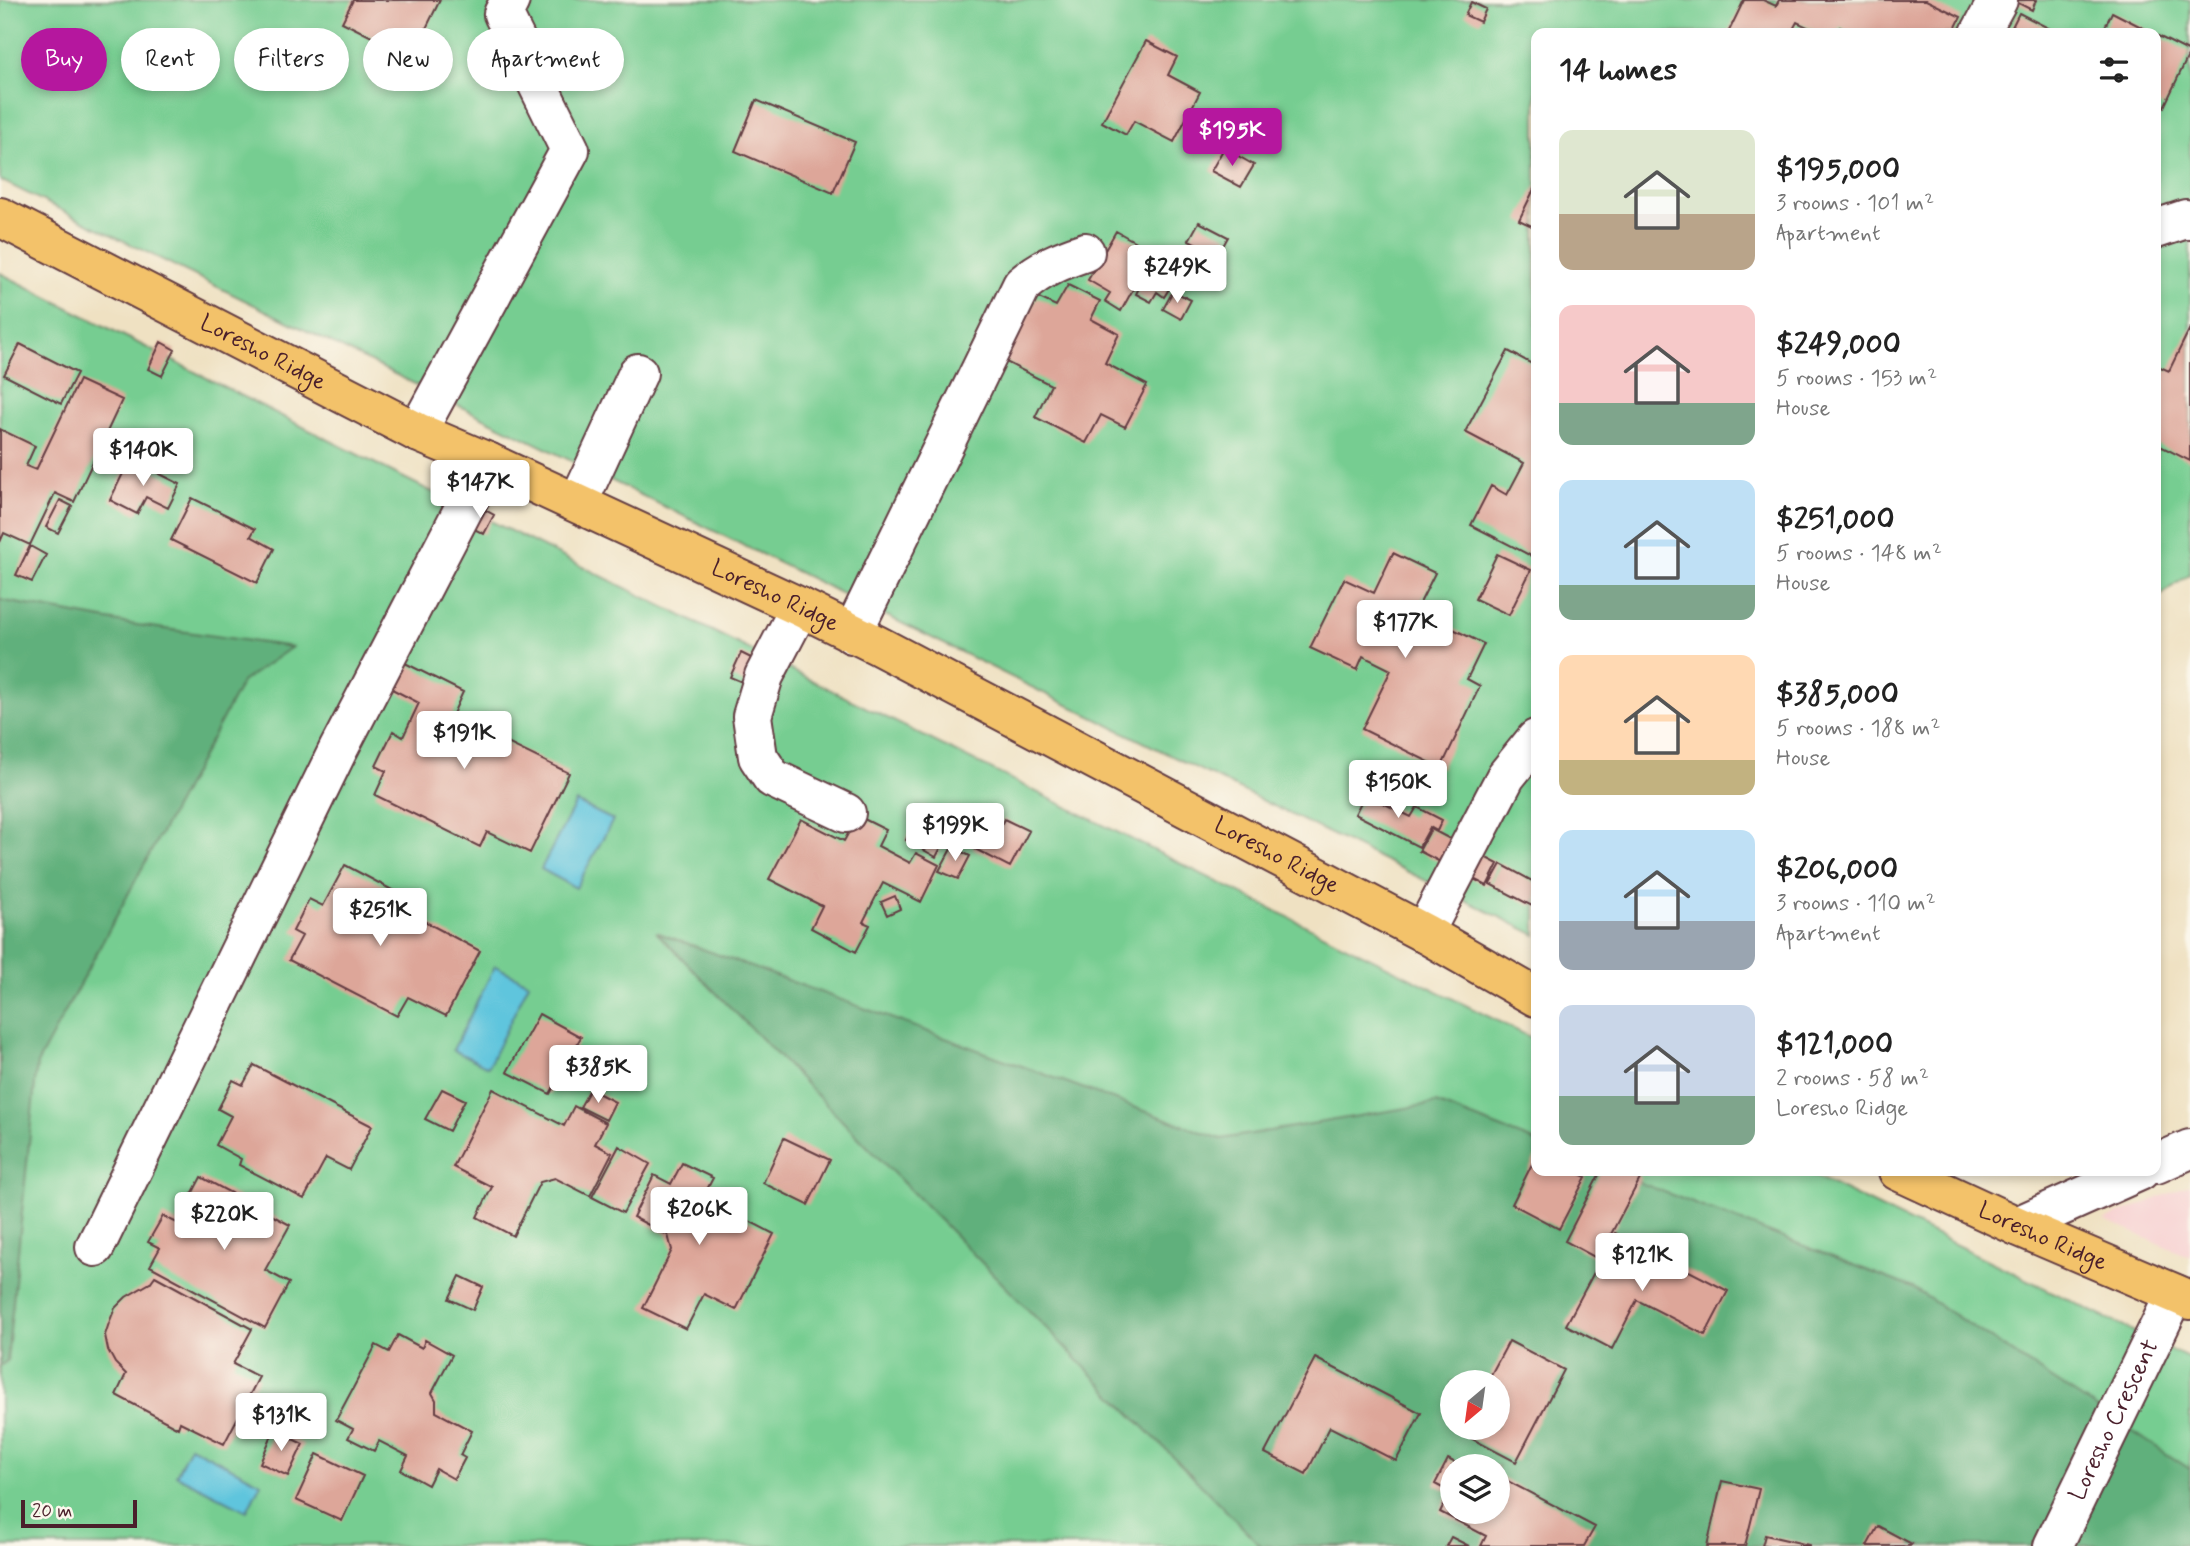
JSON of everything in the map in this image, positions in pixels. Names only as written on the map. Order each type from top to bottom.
[{"type":"main road","name":"Loresho Ridge","points":[[0,217],[416,432],[578,503],[890,652],[1424,933],[1531,994]]},
{"type":"main road","name":"Loresho Ridge","points":[[1909,1176],[2182,1297]]},
{"type":"street","points":[[416,432],[570,150],[503,13],[510,0]]},
{"type":"street","points":[[1983,28],[1998,0]]},
{"type":"street","points":[[2161,227],[2190,220]]},
{"type":"street","points":[[852,634],[1022,285],[1036,272],[1054,262],[1085,252]]},
{"type":"street","points":[[578,503],[638,373]]},
{"type":"street","points":[[95,1247],[338,750],[488,462]]},
{"type":"street","points":[[800,607],[764,676],[752,716],[758,757],[772,778],[846,813]]},
{"type":"street","points":[[1424,933],[1506,776],[1531,745]]},
{"type":"street","points":[[2161,1162],[2190,1149]]},
{"type":"street","points":[[2017,1226],[2129,1176]]},
{"type":"street","name":"Loresho Crescent","points":[[2053,1546],[2182,1297]]},
{"type":"shaded area","points":[[2190,1185],[2190,1257],[2104,1220]]},
{"type":"green space","points":[[0,0],[2190,0],[2190,574],[2161,595],[2161,28],[1531,28],[1531,933],[0,180]]},
{"type":"green space","points":[[0,273],[390,471],[1531,1038],[1531,1176],[1815,1176],[2190,1359],[2190,1546],[0,1546]]},
{"type":"green space","points":[[0,600],[130,624],[292,647],[242,682],[37,1064],[7,1361],[0,1366]]},
{"type":"green space","points":[[656,932],[1221,1139],[1436,1103],[1531,1140],[1531,1176],[1623,1176],[1913,1288],[2190,1469],[2190,1546],[1261,1546]]},
{"type":"water","points":[[576,802],[613,820],[576,888],[541,869]]},
{"type":"water","points":[[495,966],[529,983],[488,1067],[453,1050]]},
{"type":"water","points":[[190,1446],[261,1483],[247,1511],[176,1475]]},
{"type":"building","points":[[353,0],[440,0],[426,28],[363,28],[363,32],[342,22]]},
{"type":"building","points":[[1744,0],[1763,0],[1776,6],[1779,0],[1926,0],[1961,17],[1956,28],[1810,28],[1797,22],[1794,28],[1730,28]]},
{"type":"building","points":[[2016,0],[2036,0],[2032,10]]},
{"type":"building","points":[[1471,2],[1486,9],[1480,22],[1465,15]]},
{"type":"building","points":[[2112,12],[2143,28],[2104,28]]},
{"type":"building","points":[[2019,13],[2048,28],[2012,28]]},
{"type":"building","points":[[2161,38],[2190,52],[2164,107],[2161,106]]},
{"type":"building","points":[[1146,41],[1177,57],[1168,75],[1200,92],[1174,142],[1134,121],[1126,135],[1102,122]]},
{"type":"building","points":[[756,100],[855,142],[833,193],[735,151]]},
{"type":"building","points":[[1224,148],[1254,165],[1241,187],[1211,171]]},
{"type":"building","points":[[1531,195],[1531,226],[1519,220]]},
{"type":"building","points":[[1199,222],[1228,237],[1218,255],[1189,240]]},
{"type":"building","points":[[1116,231],[1182,268],[1172,287],[1143,271],[1121,311],[1105,301],[1110,293],[1088,280]]},
{"type":"building","points":[[1144,277],[1169,289],[1164,297],[1157,292],[1151,302],[1136,294]]},
{"type":"building","points":[[1068,285],[1100,301],[1091,319],[1119,334],[1105,363],[1147,385],[1125,427],[1101,415],[1086,443],[1035,417],[1051,385],[1004,361],[1037,297],[1056,306]]},
{"type":"building","points":[[1173,291],[1191,300],[1181,319],[1163,309]]},
{"type":"building","points":[[2190,328],[2190,461],[2161,446],[2161,367],[2169,371]]},
{"type":"building","points":[[161,342],[175,350],[162,376],[148,369]]},
{"type":"building","points":[[20,344],[77,373],[61,404],[4,375]]},
{"type":"building","points":[[1508,351],[1531,363],[1531,556],[1471,525],[1491,486],[1507,495],[1524,463],[1465,432]]},
{"type":"building","points":[[79,380],[122,400],[74,502],[55,493],[30,545],[4,533],[0,542],[0,429],[35,446],[26,466],[36,470]]},
{"type":"building","points":[[130,459],[180,484],[168,508],[146,497],[137,514],[110,500]]},
{"type":"building","points":[[192,498],[255,529],[251,536],[274,549],[257,583],[171,540]]},
{"type":"building","points":[[60,500],[72,506],[58,533],[46,527]]},
{"type":"building","points":[[476,505],[494,515],[484,534],[466,525]]},
{"type":"building","points":[[30,546],[46,555],[32,582],[16,575]]},
{"type":"building","points":[[1393,553],[1435,573],[1416,611],[1484,644],[1467,679],[1480,686],[1441,768],[1362,729],[1391,670],[1363,656],[1357,670],[1310,648],[1344,579],[1374,593]]},
{"type":"building","points":[[1497,554],[1531,570],[1509,615],[1475,599]]},
{"type":"building","points":[[741,653],[759,662],[749,685],[730,677]]},
{"type":"building","points":[[403,662],[463,692],[452,716],[569,773],[530,853],[487,832],[480,847],[375,795],[386,771],[376,766],[393,731],[403,737],[419,703],[390,688]]},
{"type":"building","points":[[1365,794],[1411,817],[1417,807],[1442,820],[1437,831],[1430,827],[1419,847],[1355,814]]},
{"type":"building","points":[[924,806],[955,822],[936,857],[906,840]]},
{"type":"building","points":[[858,816],[886,830],[878,846],[910,863],[916,853],[939,865],[921,902],[883,883],[863,922],[870,925],[856,952],[811,928],[822,906],[769,879],[801,819],[844,841]]},
{"type":"building","points":[[1004,819],[1029,831],[1010,867],[973,848],[985,825],[998,831]]},
{"type":"building","points":[[1431,829],[1498,864],[1487,886],[1419,851]]},
{"type":"building","points":[[952,847],[970,856],[958,879],[939,871]]},
{"type":"building","points":[[1501,864],[1531,880],[1531,905],[1490,884]]},
{"type":"building","points":[[345,865],[394,891],[388,902],[480,951],[446,1016],[408,997],[397,1016],[289,960],[302,936],[293,931],[309,899],[323,906]]},
{"type":"building","points":[[895,896],[900,909],[887,915],[881,902]]},
{"type":"building","points":[[539,1014],[581,1037],[550,1094],[507,1072]]},
{"type":"building","points":[[254,1065],[372,1126],[349,1170],[326,1158],[304,1199],[239,1165],[241,1159],[216,1145],[231,1116],[218,1109],[233,1080],[243,1085]]},
{"type":"building","points":[[442,1089],[465,1100],[449,1131],[425,1119]]},
{"type":"building","points":[[493,1089],[564,1126],[574,1106],[606,1123],[595,1144],[612,1153],[590,1196],[555,1178],[540,1182],[513,1236],[477,1217],[492,1187],[453,1167]]},
{"type":"building","points":[[590,1089],[615,1102],[606,1120],[580,1107]]},
{"type":"building","points":[[784,1138],[830,1160],[808,1205],[763,1183]]},
{"type":"building","points":[[619,1146],[650,1164],[623,1213],[592,1197]]},
{"type":"building","points":[[682,1163],[713,1178],[703,1197],[774,1234],[736,1310],[704,1294],[686,1329],[643,1308],[672,1250],[668,1235],[633,1217],[654,1175],[671,1184]]},
{"type":"building","points":[[1531,1166],[1531,1176],[1586,1177],[1559,1229],[1512,1204]]},
{"type":"building","points":[[1598,1176],[1641,1177],[1598,1259],[1565,1241]]},
{"type":"building","points":[[201,1177],[290,1225],[265,1270],[289,1283],[265,1328],[150,1266],[160,1248],[148,1242],[163,1216],[177,1223]]},
{"type":"building","points":[[1615,1233],[1728,1291],[1705,1335],[1637,1300],[1612,1349],[1566,1325]]},
{"type":"building","points":[[155,1276],[252,1329],[233,1364],[259,1377],[224,1444],[180,1422],[178,1428],[116,1395],[126,1374],[115,1363],[108,1350],[105,1335],[115,1308],[126,1297],[150,1283]]},
{"type":"building","points":[[460,1276],[483,1287],[473,1310],[449,1299]]},
{"type":"building","points":[[398,1335],[422,1348],[425,1340],[452,1355],[432,1393],[436,1400],[436,1412],[472,1431],[460,1455],[465,1458],[454,1479],[436,1469],[428,1485],[401,1470],[408,1456],[379,1441],[374,1451],[348,1438],[353,1429],[336,1420],[376,1345],[389,1352]]},
{"type":"building","points":[[1509,1341],[1564,1370],[1516,1462],[1510,1459],[1510,1454],[1501,1454],[1474,1440],[1510,1440],[1510,1370],[1493,1370]]},
{"type":"building","points":[[1315,1358],[1421,1413],[1396,1461],[1330,1427],[1306,1474],[1265,1453]]},
{"type":"building","points":[[274,1430],[303,1444],[288,1476],[260,1463]]},
{"type":"building","points":[[317,1454],[363,1476],[342,1521],[296,1500]]},
{"type":"building","points":[[1440,1474],[1440,1487],[1435,1484]]},
{"type":"building","points":[[1722,1481],[1759,1489],[1745,1546],[1707,1546]]},
{"type":"building","points":[[1510,1482],[1595,1527],[1584,1546],[1481,1546],[1486,1536],[1463,1524],[1510,1524]]},
{"type":"building","points":[[1878,1526],[1912,1544],[1867,1546]]},
{"type":"building","points":[[1765,1535],[1809,1545],[1809,1546],[1762,1546]]},
{"type":"building","points":[[1451,1537],[1469,1546],[1446,1546]]}]
